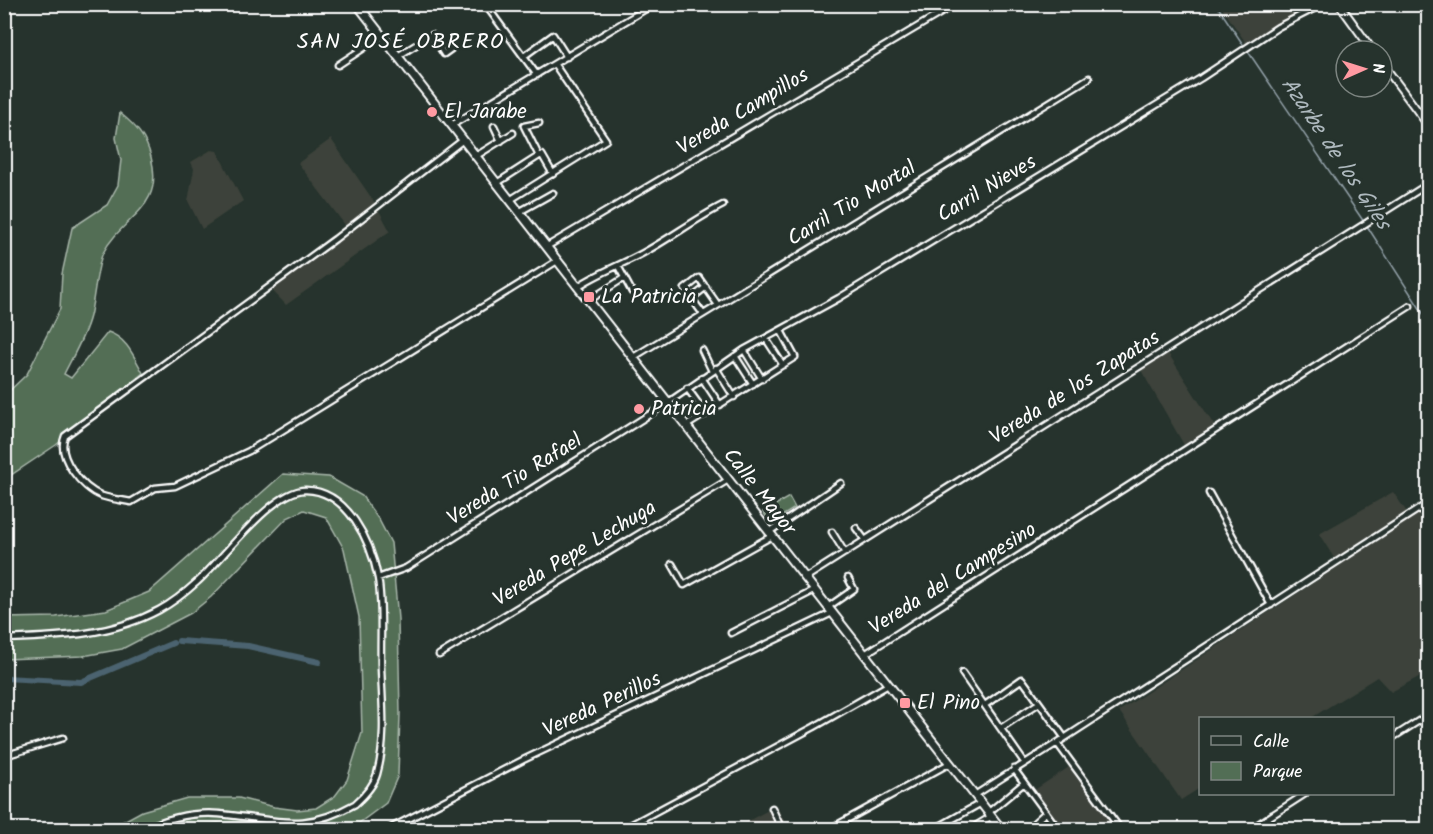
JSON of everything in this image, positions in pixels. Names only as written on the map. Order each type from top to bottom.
[{"type":"main road","name":"Calle Mayor","points":[[357,4],[1002,830]]},
{"type":"street","points":[[485,4],[537,75]]},
{"type":"street","points":[[452,125],[654,4]]},
{"type":"street","name":"Vereda Campillos","points":[[546,247],[956,4]]},
{"type":"street","name":"Carril Nieves","points":[[667,402],[744,350],[781,331],[1037,178],[1278,27],[1323,4]]},
{"type":"street","points":[[1339,4],[1364,39]]},
{"type":"street","points":[[398,56],[432,35],[444,54],[451,49]]},
{"type":"street","points":[[524,56],[553,35],[567,57]]},
{"type":"street","points":[[338,65],[382,36]]},
{"type":"street","points":[[510,200],[606,140],[555,65]]},
{"type":"street","name":"Carril Tio Mortal","points":[[632,358],[1089,78]]},
{"type":"street","points":[[1394,79],[1428,125]]},
{"type":"street","points":[[539,123],[524,126],[539,156],[542,155],[553,174]]},
{"type":"street","points":[[494,126],[501,141]]},
{"type":"street","points":[[476,156],[513,133]]},
{"type":"street","points":[[463,140],[335,239],[65,436],[61,445],[66,462],[100,495],[131,502],[155,488],[176,486],[249,450],[557,261]]},
{"type":"street","points":[[497,183],[539,156]]},
{"type":"street","name":"Vereda de los Zapatas","points":[[805,578],[1428,184]]},
{"type":"street","points":[[519,212],[553,193]]},
{"type":"street","points":[[577,287],[600,272],[618,266],[723,205]]},
{"type":"street","points":[[618,266],[632,292]]},
{"type":"street","points":[[588,301],[624,278]]},
{"type":"street","points":[[703,315],[685,289],[699,278],[718,305]]},
{"type":"street","points":[[692,298],[706,287]]},
{"type":"street","name":"Vereda del Campesino","points":[[865,654],[1001,565],[1059,532],[1410,306]]},
{"type":"street","points":[[686,426],[795,357],[781,331]]},
{"type":"street","points":[[766,339],[783,365]]},
{"type":"street","points":[[702,350],[734,397]]},
{"type":"street","points":[[744,350],[762,379]]},
{"type":"street","points":[[735,356],[753,384]]},
{"type":"street","points":[[702,378],[720,405]]},
{"type":"street","points":[[687,387],[706,414]]},
{"type":"street","name":"Vereda Tio Rafael","points":[[378,578],[406,568],[667,402]]},
{"type":"street","name":"Vereda Pepe Lechuga","points":[[439,656],[728,480]]},
{"type":"street","points":[[672,564],[684,585],[770,534],[842,483]]},
{"type":"street","points":[[4,639],[76,635],[118,627],[160,609],[197,583],[252,525],[284,497],[305,490],[321,493],[342,504],[359,524],[378,578],[383,738],[376,776],[357,802],[335,819],[316,828]]},
{"type":"street","points":[[1209,493],[1271,605]]},
{"type":"street","points":[[975,795],[1428,503]]},
{"type":"street","points":[[856,528],[865,540]]},
{"type":"street","points":[[832,532],[845,553]]},
{"type":"street","name":"Vereda Perillos","points":[[387,830],[523,760],[830,610],[854,589],[848,578]]},
{"type":"street","points":[[731,633],[814,590]]},
{"type":"street","points":[[962,673],[1024,762]]},
{"type":"street","points":[[985,705],[1022,679],[1064,737]]},
{"type":"street","points":[[621,830],[814,728],[888,685]]},
{"type":"street","points":[[1000,728],[1039,703]]},
{"type":"street","points":[[1394,737],[1428,715]]},
{"type":"street","points":[[4,756],[63,738]]},
{"type":"street","points":[[1057,743],[1121,830]]},
{"type":"street","points":[[828,830],[950,763]]},
{"type":"street","points":[[1014,770],[1059,830]]},
{"type":"street","points":[[969,830],[1024,783]]},
{"type":"street","points":[[1249,830],[1303,795]]},
{"type":"street","points":[[933,830],[981,802]]},
{"type":"street","points":[[772,808],[782,830]]},
{"type":"street","points":[[1026,830],[1046,812]]},
{"type":"street","points":[[141,830],[170,819],[219,814],[287,829],[306,829]]},
{"type":"shaded area","points":[[1220,5],[1316,5],[1246,43]]},
{"type":"shaded area","points":[[331,139],[375,203],[390,231],[286,305],[269,287],[270,283],[345,225],[298,163]]},
{"type":"shaded area","points":[[211,150],[217,151],[243,201],[202,229],[188,201],[194,169],[191,162]]},
{"type":"shaded area","points":[[1168,353],[1219,433],[1188,452],[1141,370]]},
{"type":"shaded area","points":[[1393,492],[1411,518],[1428,507],[1428,672],[1391,692],[1377,677],[1313,717],[1199,717],[1199,789],[1181,800],[1119,711],[1339,566],[1319,534]]},
{"type":"shaded area","points":[[1069,767],[1118,829],[1061,829],[1033,791]]},
{"type":"shaded area","points":[[776,806],[789,829],[731,830]]},
{"type":"green space","points":[[120,113],[136,127],[146,144],[154,175],[152,189],[140,211],[111,240],[103,253],[88,323],[64,374],[71,378],[108,332],[125,343],[143,373],[56,445],[5,479],[4,396],[27,374],[60,309],[62,274],[72,228],[107,205],[118,185],[121,160],[116,138]]},
{"type":"green space","points":[[283,474],[329,477],[362,496],[379,520],[391,543],[398,619],[400,714],[398,775],[386,803],[351,829],[245,829],[218,823],[169,829],[109,829],[142,811],[187,798],[239,798],[297,810],[316,808],[335,796],[347,780],[362,733],[359,617],[344,549],[326,517],[304,510],[287,518],[211,597],[191,613],[122,649],[83,656],[5,659],[4,618],[56,617],[106,610],[149,592]]},
{"type":"green space","points":[[789,497],[795,508],[771,523],[763,512]]},
{"type":"waterway","name":"Azarbe de los Giles","points":[[1216,4],[1244,46]]},
{"type":"waterway","name":"Azarbe de los Giles","points":[[1247,50],[1364,222]]},
{"type":"waterway","name":"Azarbe de los Giles","points":[[1367,226],[1428,321]]},
{"type":"waterway","points":[[179,641],[248,646],[319,662]]},
{"type":"waterway","points":[[4,678],[81,682],[173,643]]},
{"type":"place","name":"El Jarabe","points":[[432,112]]},
{"type":"place","name":"La Patricia","points":[[589,297]]},
{"type":"place","name":"Patricia","points":[[639,409]]},
{"type":"place","name":"El Pino","points":[[905,703]]},
{"type":"district","name":"SAN JOSÉ OBRERO","points":[[401,42]]}]
